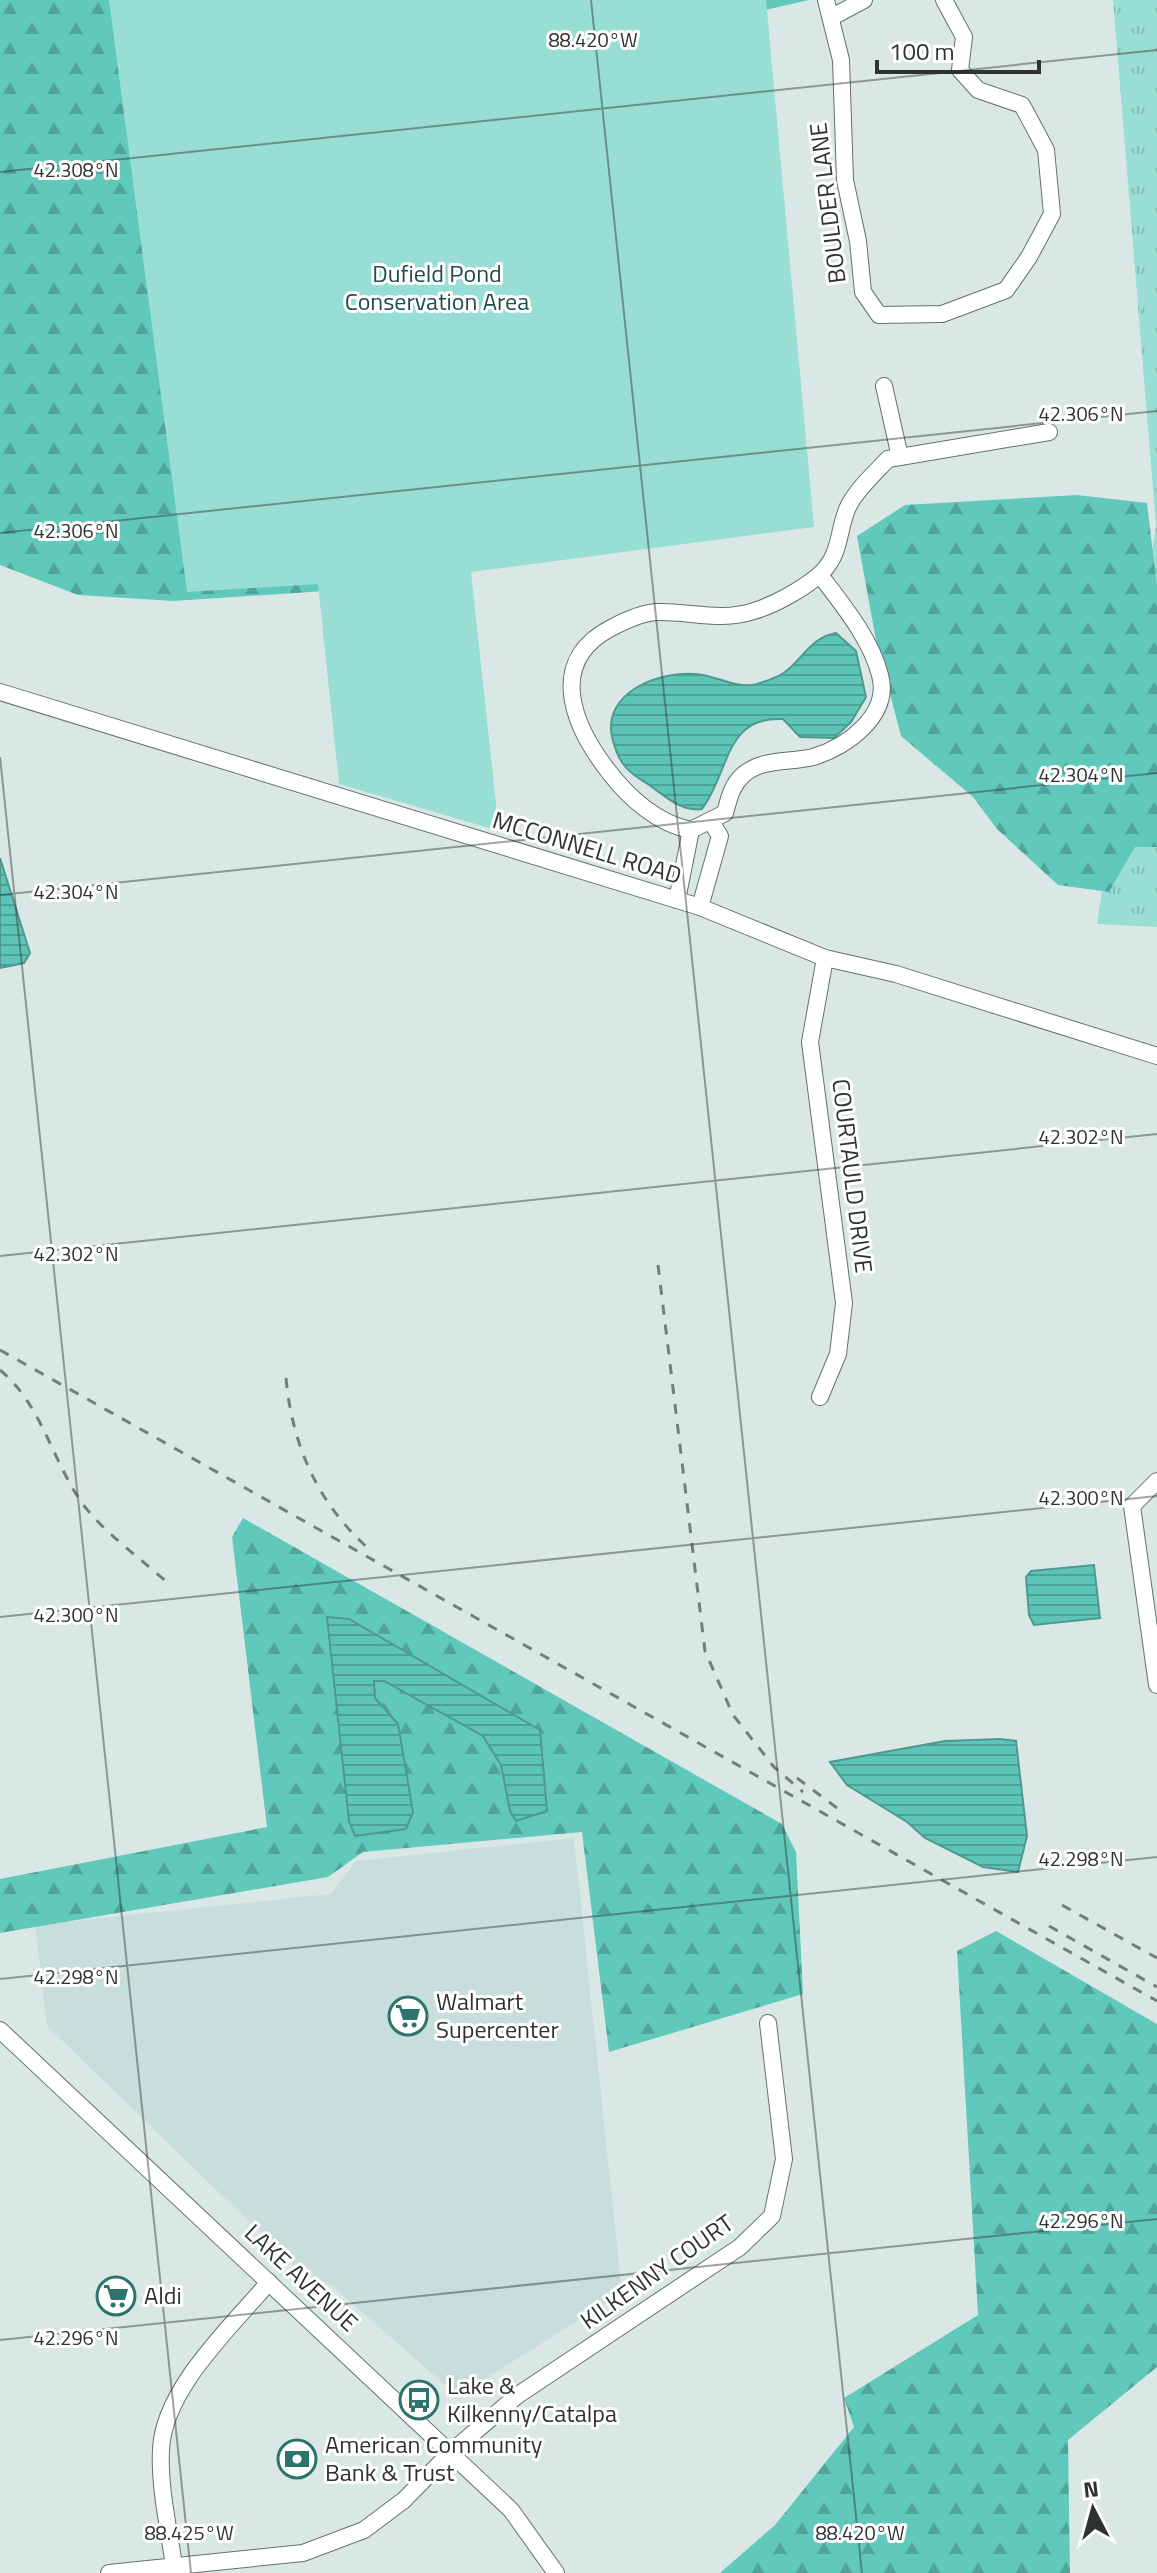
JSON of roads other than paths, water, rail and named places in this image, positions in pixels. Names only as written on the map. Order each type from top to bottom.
[{"type":"street","points":[[826,0],[832,17],[864,0]]},
{"type":"street","name":"BOULDER LANE","points":[[832,17],[841,60],[845,180],[858,241],[863,292],[879,315],[942,314],[1006,290],[1052,214],[1046,150],[1022,105],[978,90],[960,70],[964,37],[944,0]]},
{"type":"street","points":[[884,386],[900,457]]},
{"type":"street","points":[[716,829],[673,827],[625,793],[596,756],[574,709],[571,669],[578,652],[624,621],[656,612],[716,617],[754,611],[820,575],[841,543],[848,507],[888,459],[1049,432]]},
{"type":"street","points":[[700,907],[716,829],[734,785],[745,773],[761,765],[814,757],[852,738],[876,714],[881,677],[862,636],[820,575]]},
{"type":"street","name":"MCCONNELL ROAD","points":[[0,692],[700,907],[825,958],[896,974],[1157,1056]]},
{"type":"street","points":[[677,900],[691,830]]},
{"type":"street","name":"COURTAULD DRIVE","points":[[820,1397],[838,1354],[844,1303],[833,1196],[810,1042],[825,958]]},
{"type":"street","points":[[1157,1481],[1132,1506],[1157,1685]]},
{"type":"street","name":"KILKENNY COURT","points":[[109,2573],[303,2553],[364,2530],[404,2500],[450,2453],[518,2395],[736,2250],[772,2216],[784,2159],[768,2023]]},
{"type":"street","name":"LAKE AVENUE","points":[[0,2030],[511,2510],[556,2573]]},
{"type":"street","points":[[174,2566],[161,2449],[170,2406],[202,2361],[269,2282]]},
{"type":"railway","points":[[658,1265],[705,1651],[733,1715],[774,1767],[803,1792]]},
{"type":"railway","points":[[0,1350],[1157,2001]]},
{"type":"railway","points":[[0,1370],[36,1415],[80,1500],[110,1533],[170,1585]]},
{"type":"railway","points":[[286,1378],[294,1427],[311,1472],[335,1513],[369,1549]]},
{"type":"railway","points":[[797,1778],[845,1814]]},
{"type":"railway","points":[[1062,1905],[1157,1958]]},
{"type":"railway","points":[[1049,1926],[1157,1987]]},
{"type":"place","name":"Walmart Supercenter","points":[[408,2016]]},
{"type":"place","name":"Aldi","points":[[116,2296]]},
{"type":"place","name":"Lake & Kilkenny/Catalpa","points":[[419,2400]]},
{"type":"place","name":"American Community Bank & Trust","points":[[297,2459]]},
{"type":"park label","name":"Dufield Pond Conservation Area","points":[[437,288]]}]
